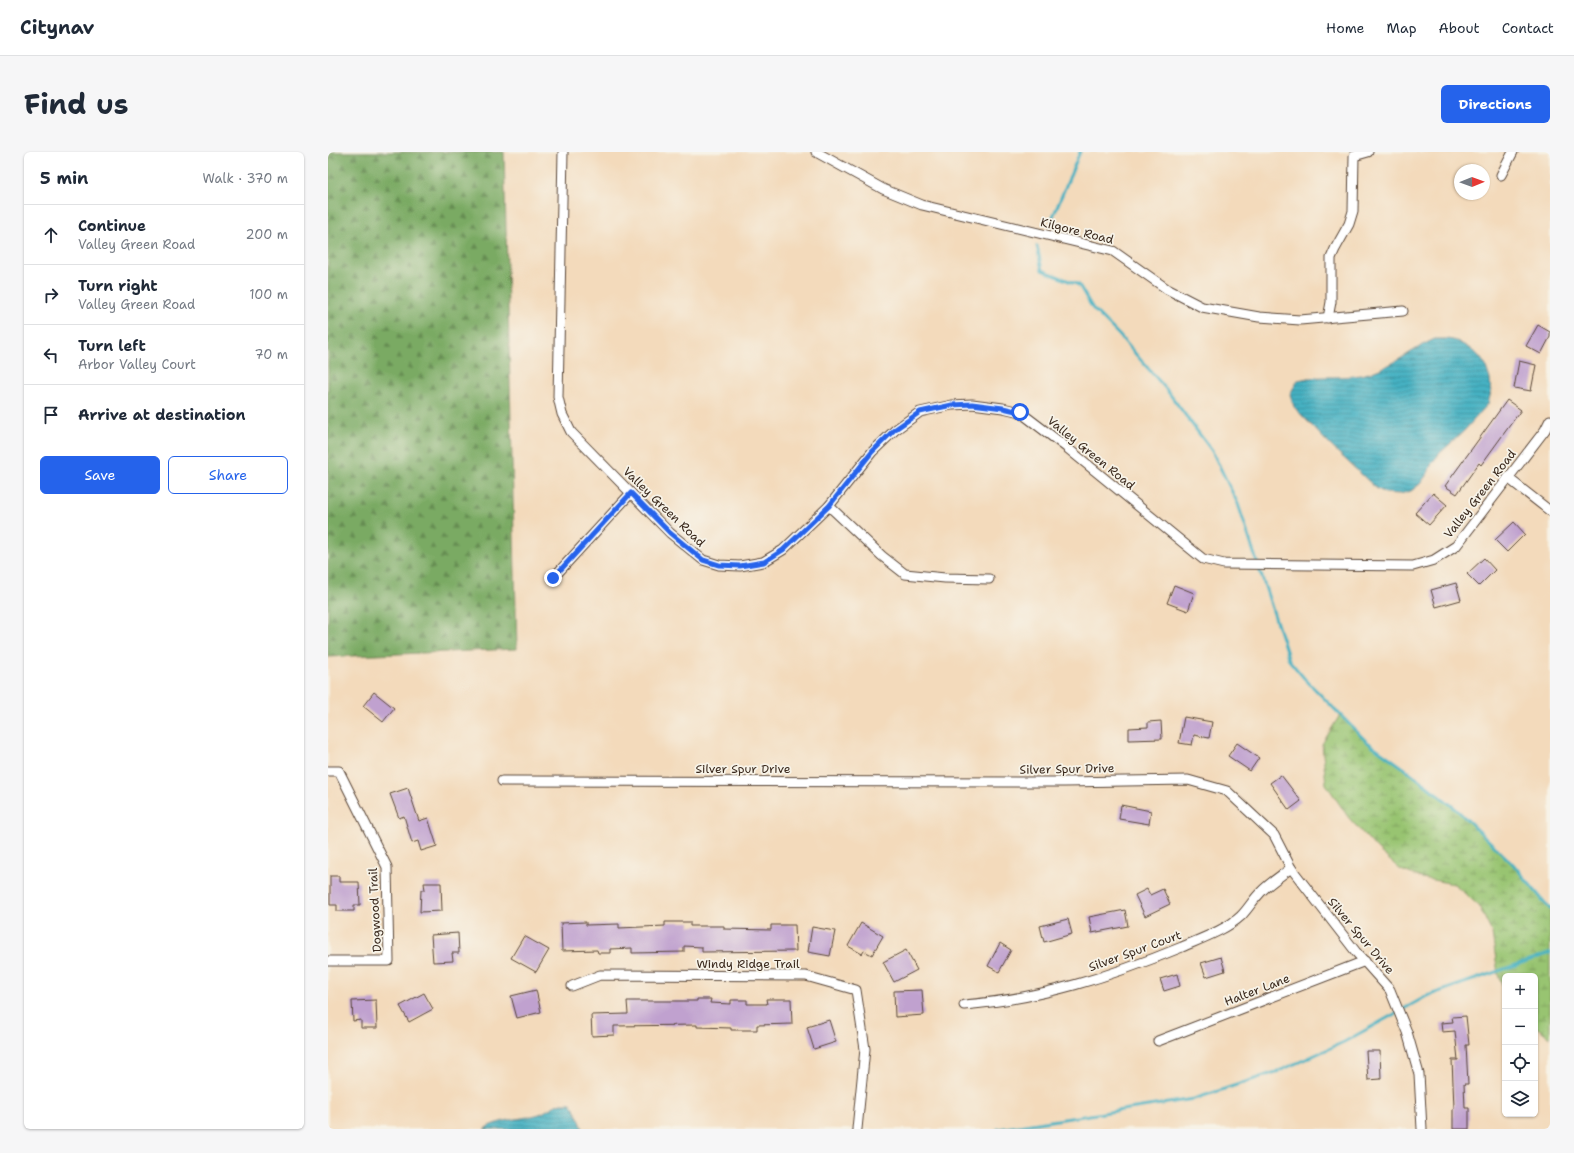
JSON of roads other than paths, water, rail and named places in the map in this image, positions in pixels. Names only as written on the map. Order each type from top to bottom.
[{"type":"street","name":"Valley Green Road","points":[[563,152],[558,389],[559,403],[562,414],[571,432],[670,533],[703,560],[719,565],[740,566],[764,562],[783,550],[829,506],[872,452],[894,430],[920,412],[952,405],[972,404],[1020,412],[1066,447],[1203,559],[1224,564],[1413,566],[1434,560],[1456,546],[1545,430],[1550,420]]},
{"type":"street","name":"Kilgore Road","points":[[816,152],[883,188],[922,205],[1113,251],[1167,289],[1202,307],[1259,317],[1300,320],[1402,311]]},
{"type":"street","points":[[1328,318],[1331,302],[1331,258],[1349,224],[1353,211],[1354,156],[1368,152]]},
{"type":"street","points":[[1500,175],[1513,152]]},
{"type":"street","points":[[1508,478],[1550,511]]},
{"type":"street","points":[[553,578],[631,493]]},
{"type":"street","points":[[829,506],[882,556],[905,574],[945,578],[988,579]]},
{"type":"street","name":"Dogwood Trail","points":[[328,771],[339,771],[387,867],[389,961],[328,961]]},
{"type":"street","name":"Silver Spur Drive","points":[[502,781],[1064,782],[1188,780],[1227,790],[1274,835],[1291,868],[1390,990],[1407,1032],[1419,1074],[1422,1129]]},
{"type":"street","name":"Silver Spur Court","points":[[964,1005],[993,1003],[1045,993],[1109,974],[1213,934],[1241,916],[1261,892],[1291,868]]},
{"type":"street","name":"Halter Lane","points":[[1158,1041],[1365,961]]},
{"type":"street","name":"Windy Ridge Trail","points":[[572,986],[600,975],[806,976],[856,990],[866,1049],[857,1129]]},
{"type":"water","points":[[1435,339],[1457,341],[1479,356],[1485,364],[1490,379],[1491,392],[1488,404],[1464,431],[1440,453],[1432,463],[1428,473],[1420,484],[1411,491],[1400,494],[1385,493],[1376,488],[1331,446],[1294,407],[1290,394],[1298,380],[1316,377],[1351,376],[1369,373],[1389,365]]},
{"type":"water","points":[[561,1103],[571,1103],[583,1129],[484,1129],[502,1121],[539,1114]]},
{"type":"waterway","points":[[1052,219],[1080,152]]},
{"type":"waterway","points":[[1037,246],[1042,270],[1079,285],[1093,309],[1119,335],[1166,389],[1212,451],[1238,504],[1289,660],[1304,678],[1366,741],[1408,771],[1456,809],[1513,864],[1550,909]]},
{"type":"waterway","points":[[998,1129],[1194,1099],[1279,1071],[1344,1042],[1427,996],[1550,953]]}]
